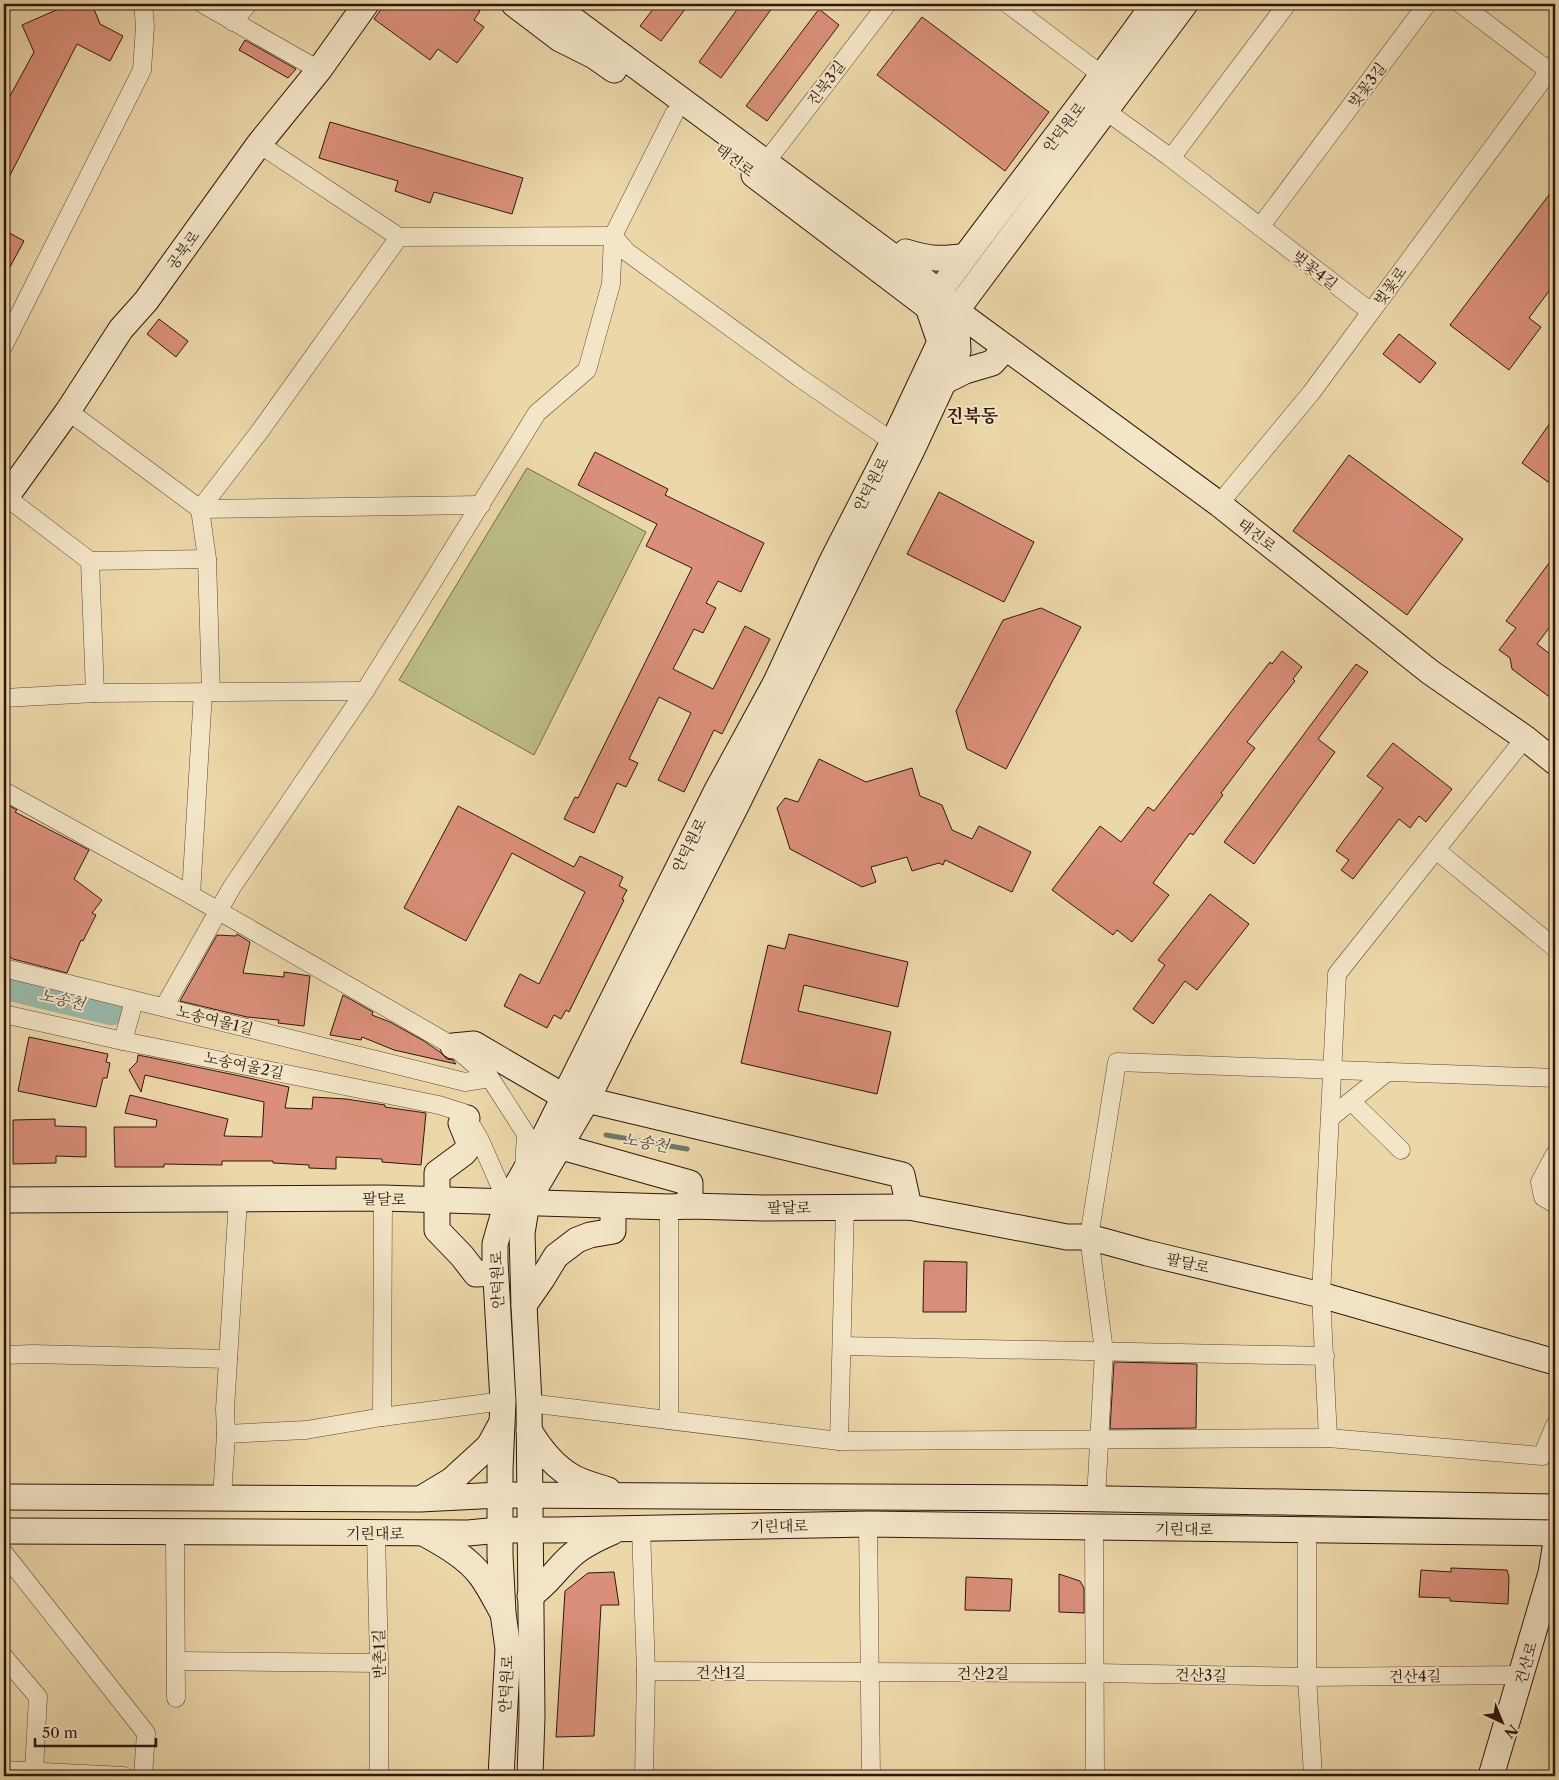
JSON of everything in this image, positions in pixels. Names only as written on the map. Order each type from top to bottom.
[{"type":"street","points":[[4,345],[142,70],[145,26],[143,4]]},
{"type":"street","points":[[204,4],[319,70]]},
{"type":"street","points":[[234,22],[248,4]]},
{"type":"street","name":"공북로","points":[[5,499],[68,411],[121,329],[146,301],[260,144],[319,70],[366,4]]},
{"type":"street","name":"태진로","points":[[514,4],[560,39],[594,56],[933,300],[956,311],[1219,504],[1430,672],[1525,738],[1555,762]]},
{"type":"street","name":"태진로","points":[[552,4],[899,261],[933,300]]},
{"type":"street","name":"진북3길","points":[[766,162],[886,4]]},
{"type":"street","points":[[1008,4],[1103,76]]},
{"type":"street","name":"안덕원로","points":[[575,1098],[601,1024],[716,792],[776,682],[831,563],[893,442],[940,342],[933,300],[1103,76],[1154,4]]},
{"type":"street","name":"안덕원로","points":[[530,1776],[532,1716],[529,1403],[522,1233],[517,1202],[524,1172],[542,1140],[575,1098],[795,689],[945,381],[958,350],[956,311],[1185,4]]},
{"type":"street","points":[[1171,158],[1287,4]]},
{"type":"street","name":"벚꽃3길","points":[[1260,227],[1427,4]]},
{"type":"street","points":[[1461,4],[1552,67]]},
{"type":"street","name":"벚꽃로","points":[[1219,504],[1311,393],[1552,67]]},
{"type":"street","name":"벚꽃4길","points":[[1106,111],[1171,158],[1371,312]]},
{"type":"street","points":[[164,1007],[218,911],[365,691],[537,413],[587,370],[611,284],[613,236],[674,114]]},
{"type":"street","points":[[260,144],[399,237],[613,236],[627,252],[800,378],[893,442]]},
{"type":"street","points":[[191,895],[207,692],[207,559],[200,509],[260,431],[399,237]]},
{"type":"street","points":[[899,261],[906,252],[927,259],[947,259],[965,256]]},
{"type":"street","points":[[945,381],[965,371],[992,363],[1006,348]]},
{"type":"street","points":[[68,411],[200,509],[481,505]]},
{"type":"street","points":[[5,499],[90,561],[207,559]]},
{"type":"street","points":[[90,561],[95,693]]},
{"type":"street","points":[[4,698],[95,693],[365,691]]},
{"type":"street","points":[[1328,1438],[1321,1294],[1337,974],[1525,738]]},
{"type":"street","points":[[4,791],[191,895],[453,1046],[490,1078],[542,1140],[690,1183],[680,1206],[669,1420]]},
{"type":"street","points":[[1436,850],[1555,948]]},
{"type":"street","name":"노송여울1길","points":[[4,968],[465,1082],[490,1078]]},
{"type":"street","points":[[123,1041],[134,1001]]},
{"type":"street","name":"노송여울2길","points":[[4,1014],[123,1041],[439,1105],[464,1113],[467,1118]]},
{"type":"street","points":[[453,1046],[474,1044],[575,1098],[902,1175],[910,1207]]},
{"type":"street","points":[[1096,1498],[1104,1351],[1089,1237],[1116,1062],[1555,1078]]},
{"type":"street","points":[[1330,1118],[1387,1072]]},
{"type":"street","points":[[427,1073],[443,1083],[448,1089],[446,1099],[439,1105]]},
{"type":"street","points":[[1351,1101],[1401,1150]]},
{"type":"street","points":[[495,1273],[476,1274],[437,1230],[437,1173],[464,1153],[470,1145],[461,1123],[467,1118],[517,1202]]},
{"type":"street","name":"안덕원로","points":[[500,1776],[508,1649],[502,1613],[500,1495],[502,1413],[495,1244],[517,1202],[542,1140]]},
{"type":"street","points":[[1555,1154],[1540,1182],[1543,1197],[1555,1204]]},
{"type":"street","points":[[382,1417],[384,1198]]},
{"type":"street","name":"팔달로","points":[[4,1200],[384,1198],[613,1206],[910,1207],[1067,1238],[1089,1237],[1147,1253],[1321,1294],[1555,1362]]},
{"type":"street","points":[[222,1498],[226,1434],[225,1409],[238,1199]]},
{"type":"street","points":[[524,1305],[556,1256],[577,1240],[590,1235],[612,1231],[613,1206]]},
{"type":"street","points":[[839,1441],[843,1346],[845,1207]]},
{"type":"street","points":[[843,1346],[1325,1356]]},
{"type":"street","points":[[4,1355],[33,1354],[228,1359]]},
{"type":"street","points":[[529,1403],[839,1441],[1328,1438],[1542,1456],[1555,1425]]},
{"type":"street","points":[[226,1434],[306,1430],[382,1417],[502,1413],[489,1446],[452,1480],[420,1499]]},
{"type":"street","points":[[529,1430],[539,1446],[572,1477],[622,1496]]},
{"type":"street","name":"기린대로","points":[[4,1496],[420,1499],[500,1495],[1096,1498],[1555,1507]]},
{"type":"street","points":[[868,1524],[871,1776]]},
{"type":"street","name":"기린대로","points":[[4,1531],[468,1533],[500,1530],[868,1524],[1555,1533]]},
{"type":"street","points":[[1094,1527],[1095,1776]]},
{"type":"street","points":[[530,1596],[540,1590],[582,1548],[600,1537],[630,1529],[646,1671],[644,1776]]},
{"type":"street","points":[[1307,1531],[1307,1677],[1313,1776]]},
{"type":"street","points":[[175,1532],[176,1698]]},
{"type":"street","name":"반촌1길","points":[[376,1533],[380,1663],[379,1776]]},
{"type":"street","points":[[423,1533],[452,1550],[471,1565],[481,1576],[502,1613]]},
{"type":"street","name":"건산로","points":[[1491,1776],[1552,1573],[1555,1548]]},
{"type":"street","points":[[4,1553],[146,1733],[143,1776]]},
{"type":"street","points":[[4,1657],[38,1697],[34,1772]]},
{"type":"street","points":[[177,1661],[380,1663]]},
{"type":"street","name":"건산1길","points":[[646,1671],[797,1672]]},
{"type":"street","name":"건산2길","points":[[797,1672],[1096,1673]]},
{"type":"street","name":"건산3길","points":[[1096,1673],[1307,1677]]},
{"type":"street","name":"건산4길","points":[[1307,1677],[1523,1674]]},
{"type":"street","points":[[4,1770],[124,1776]]},
{"type":"green space","points":[[527,468],[646,532],[534,755],[399,680]]},
{"type":"building","points":[[70,4],[92,4],[100,24],[123,36],[110,61],[77,44],[4,187],[4,107],[34,52],[22,25]]},
{"type":"building","points":[[385,4],[468,4],[480,11],[474,20],[484,27],[457,63],[438,49],[430,60],[374,19]]},
{"type":"building","points":[[657,4],[689,4],[661,41],[640,26]]},
{"type":"building","points":[[741,4],[775,4],[721,78],[699,62]]},
{"type":"building","points":[[819,9],[839,25],[767,121],[746,106]]},
{"type":"building","points":[[922,17],[1049,112],[1005,171],[877,75]]},
{"type":"building","points":[[245,40],[296,69],[288,78],[239,50]]},
{"type":"building","points":[[330,122],[523,178],[512,214],[434,192],[430,203],[395,191],[398,181],[319,158]]},
{"type":"building","points":[[1555,187],[1555,283],[1529,318],[1541,327],[1509,370],[1450,325]]},
{"type":"building","points":[[4,230],[24,241],[4,278]]},
{"type":"building","points":[[159,319],[188,341],[176,357],[147,334]]},
{"type":"building","points":[[1399,334],[1436,363],[1420,383],[1383,354]]},
{"type":"building","points":[[1555,416],[1555,471],[1548,482],[1522,463]]},
{"type":"building","points":[[595,452],[668,489],[665,495],[764,543],[741,592],[718,581],[706,603],[716,608],[703,633],[694,629],[673,669],[713,689],[745,626],[770,639],[722,734],[714,730],[684,792],[658,780],[691,713],[659,697],[629,759],[638,763],[626,787],[617,783],[594,833],[564,819],[575,797],[578,798],[692,568],[646,546],[657,524],[578,485]]},
{"type":"building","points":[[1349,455],[1463,539],[1407,615],[1293,531]]},
{"type":"building","points":[[939,492],[1034,542],[1004,602],[907,554]]},
{"type":"building","points":[[1555,555],[1555,620],[1537,644],[1555,658],[1555,701],[1512,669],[1510,658],[1499,650],[1516,628],[1506,621]]},
{"type":"building","points":[[1041,608],[1081,627],[1006,769],[967,749],[956,711],[1003,620]]},
{"type":"building","points":[[1282,651],[1302,667],[1293,679],[1295,681],[1247,742],[1255,748],[1221,793],[1223,795],[1193,835],[1190,833],[1153,883],[1169,895],[1132,942],[1117,930],[1113,935],[1052,890],[1100,826],[1121,842],[1148,807],[1154,811],[1270,662],[1272,664]]},
{"type":"building","points":[[1356,664],[1368,672],[1318,739],[1335,752],[1254,864],[1224,842]]},
{"type":"building","points":[[1393,743],[1452,789],[1426,822],[1419,816],[1410,828],[1399,819],[1353,879],[1341,870],[1349,860],[1336,851],[1383,788],[1367,776]]},
{"type":"building","points":[[819,759],[866,782],[912,768],[920,796],[942,805],[952,830],[972,839],[979,826],[1031,852],[1012,892],[945,860],[943,865],[939,863],[912,871],[907,857],[871,867],[876,882],[862,887],[790,849],[777,808],[785,798],[798,802]]},
{"type":"building","points":[[4,803],[17,810],[15,812],[89,850],[74,879],[102,900],[92,913],[96,915],[83,941],[81,940],[67,973],[13,959],[4,954]]},
{"type":"building","points":[[458,806],[574,867],[580,856],[623,877],[619,886],[627,890],[622,899],[624,900],[569,1012],[566,1010],[561,1019],[554,1015],[547,1028],[504,1006],[520,974],[539,984],[585,892],[512,853],[466,941],[404,908]]},
{"type":"building","points":[[1210,894],[1249,924],[1197,990],[1185,981],[1153,1024],[1133,1009],[1165,965],[1158,960]]},
{"type":"building","points":[[237,934],[250,942],[243,973],[284,977],[284,972],[310,976],[304,1026],[278,1023],[279,1020],[247,1017],[180,1001],[217,935],[236,936]]},
{"type":"building","points":[[789,934],[908,962],[898,1007],[804,985],[798,1011],[891,1032],[877,1094],[741,1063],[768,945],[785,949]]},
{"type":"building","points":[[343,995],[373,1012],[372,1015],[390,1022],[424,1041],[456,1064],[394,1050],[362,1037],[361,1040],[330,1035]]},
{"type":"building","points":[[29,1037],[108,1054],[106,1062],[110,1063],[107,1078],[103,1078],[96,1107],[18,1091]]},
{"type":"building","points":[[138,1055],[289,1087],[285,1108],[312,1109],[313,1097],[346,1099],[426,1113],[421,1165],[382,1162],[382,1159],[336,1157],[336,1169],[309,1168],[309,1165],[273,1163],[273,1161],[222,1161],[222,1165],[164,1164],[164,1167],[115,1167],[114,1127],[156,1127],[157,1120],[125,1113],[130,1095],[228,1119],[224,1136],[262,1137],[264,1102],[145,1075],[141,1092],[129,1070],[137,1062]]},
{"type":"building","points":[[55,1119],[55,1126],[86,1127],[86,1157],[56,1156],[56,1163],[13,1164],[13,1120]]},
{"type":"building","points":[[924,1261],[967,1262],[966,1312],[923,1312]]},
{"type":"building","points":[[1114,1362],[1197,1364],[1196,1428],[1110,1429]]},
{"type":"building","points":[[1451,1568],[1507,1570],[1509,1577],[1508,1604],[1450,1601],[1450,1598],[1419,1597],[1421,1570],[1451,1572]]},
{"type":"building","points":[[614,1572],[619,1605],[601,1605],[594,1736],[556,1737],[565,1591],[588,1573]]},
{"type":"building","points":[[1059,1574],[1080,1581],[1084,1588],[1084,1613],[1059,1612]]},
{"type":"building","points":[[966,1577],[1012,1579],[1010,1611],[965,1610]]},
{"type":"waterway","name":"노송천","points":[[4,985],[112,1011]]},
{"type":"waterway","name":"노송천","points":[[112,1011],[121,1013]]},
{"type":"waterway","name":"노송천","points":[[606,1135],[687,1149]]},
{"type":"district","name":"진북동","points":[[972,416]]}]
